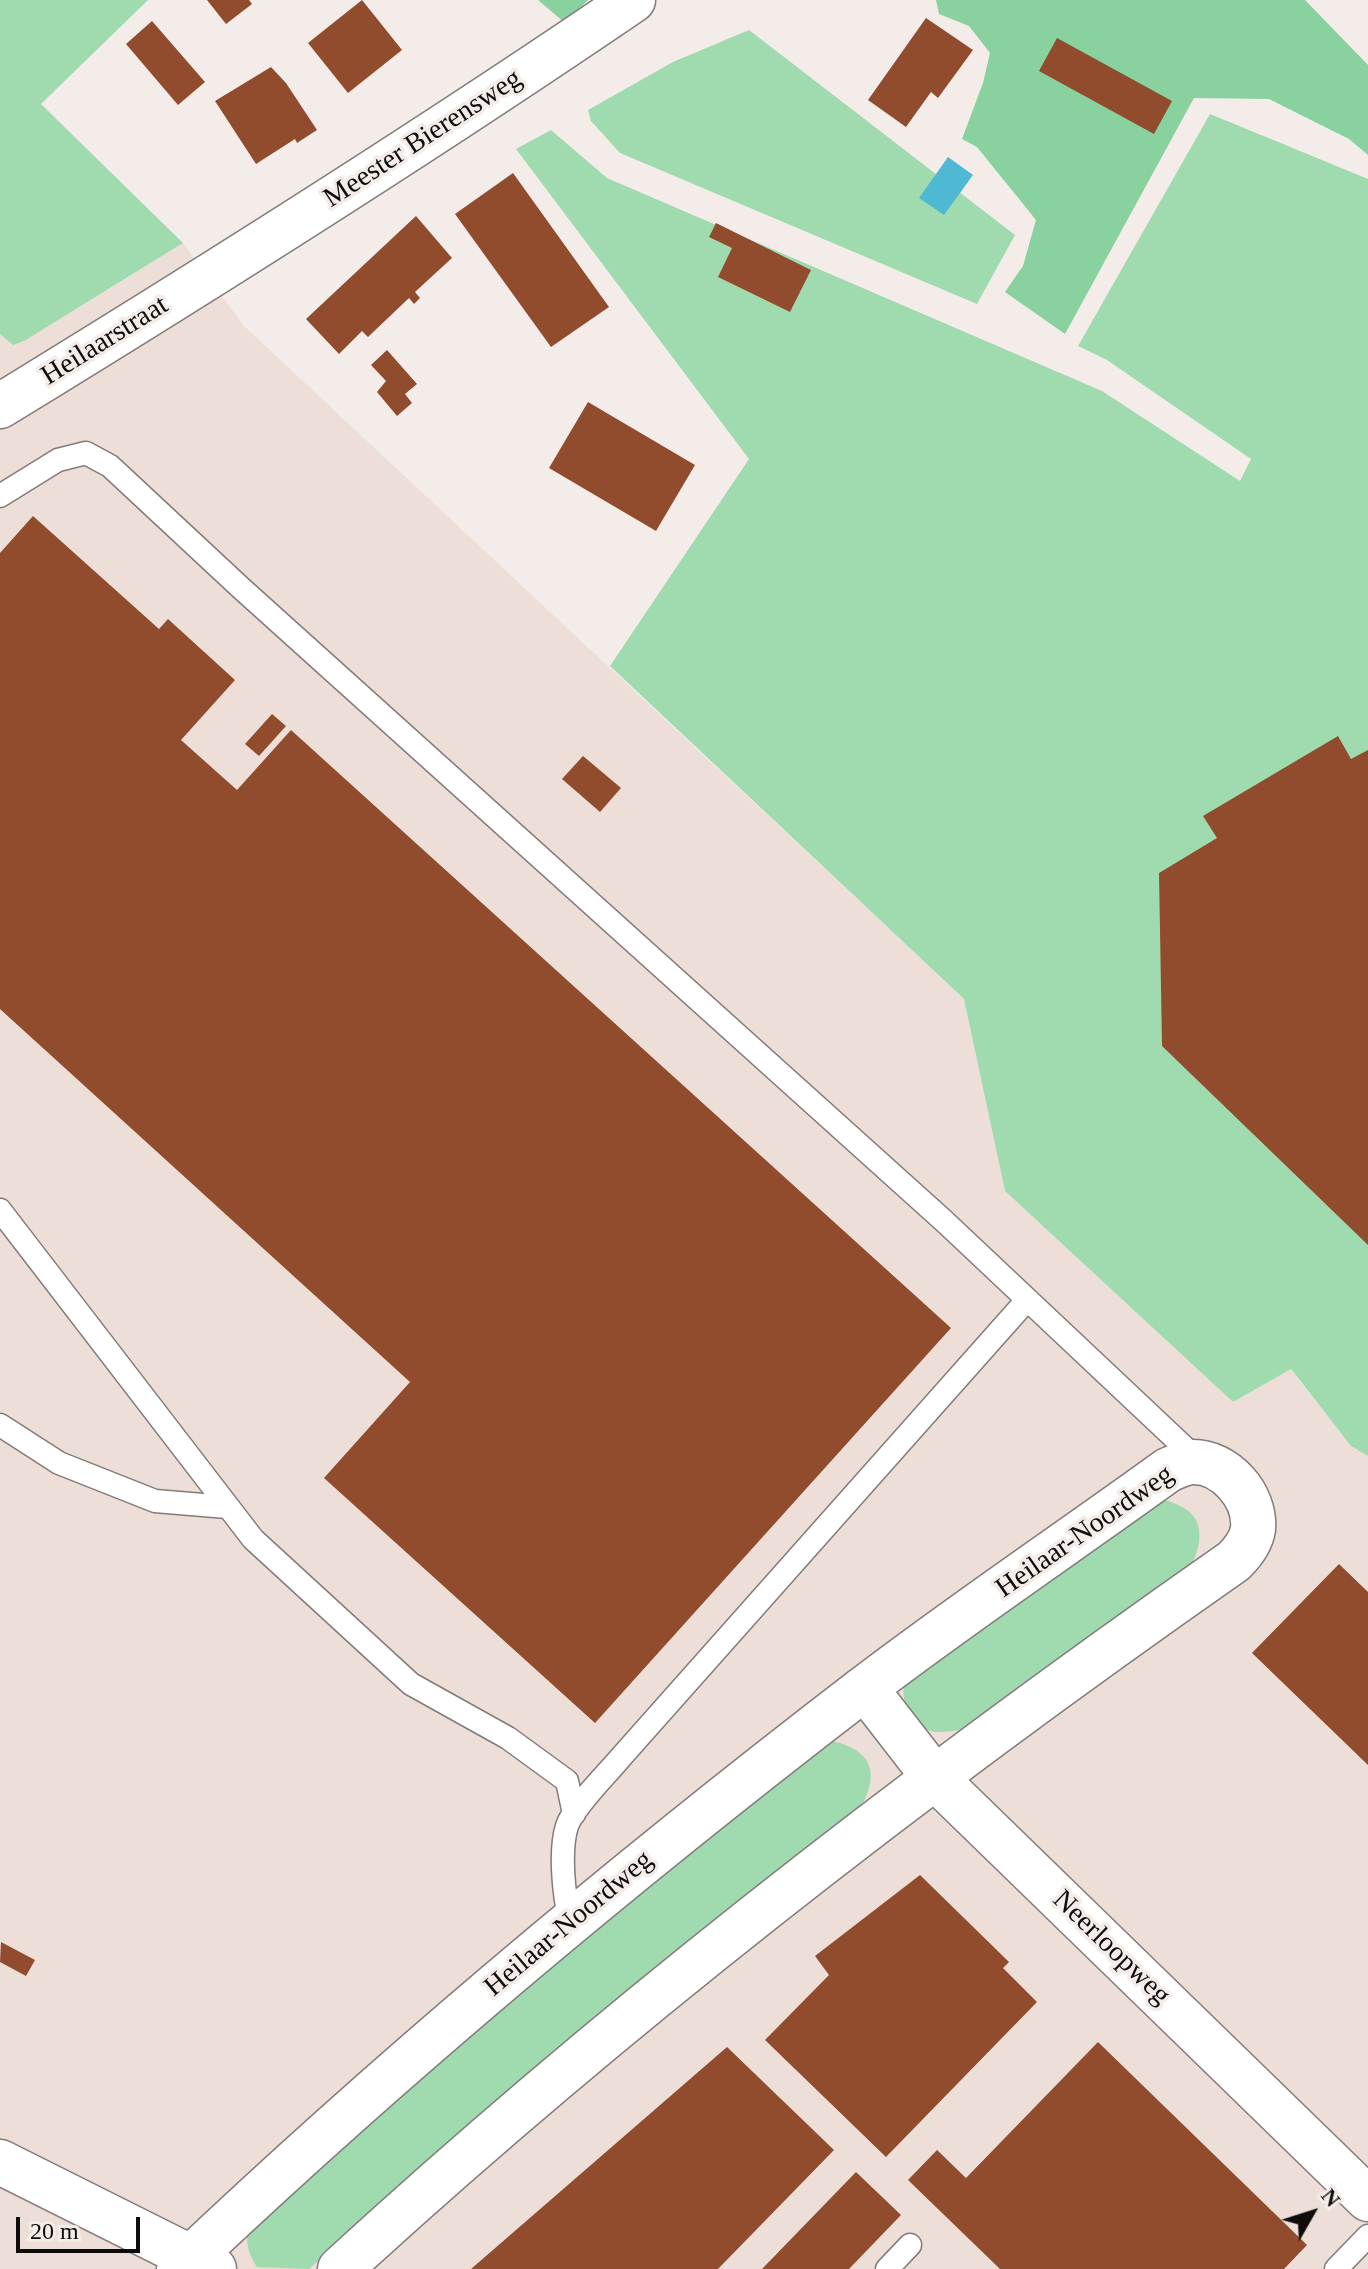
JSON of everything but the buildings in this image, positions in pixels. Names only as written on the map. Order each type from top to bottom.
[{"type":"street","name":"Meester Bierensweg","points":[[210,276],[523,75],[633,0]]},
{"type":"street","name":"Heilaarstraat","points":[[1,404],[210,276]]},
{"type":"street","name":"Heilaar-Noordweg","points":[[195,2265],[388,2076],[570,1921],[865,1688],[1168,1470],[1191,1462],[1227,1474],[1248,1502],[1253,1528],[1243,1552],[934,1777],[759,1911],[588,2051],[340,2269]]},
{"type":"street","name":"Neerloopweg","points":[[865,1688],[934,1777],[1368,2199]]},
{"type":"street","points":[[0,2162],[195,2265]]},
{"type":"lane","points":[[0,496],[58,460],[86,453],[110,466],[253,599],[944,1221],[1202,1464]]},
{"type":"lane","points":[[0,1210],[253,1539],[411,1684],[508,1738],[567,1781],[574,1814]]},
{"type":"lane","points":[[570,1921],[562,1886],[566,1827],[574,1814],[632,1744],[1027,1300]]},
{"type":"lane","points":[[0,1425],[59,1463],[155,1501],[227,1507]]},
{"type":"lane","points":[[1336,2269],[1368,2236]]},
{"type":"lane","points":[[887,2269],[910,2245]]},
{"type":"shaded area","points":[[183,243],[244,326],[964,999],[1005,1191],[1233,1402],[1290,1369],[1351,1446],[1368,1456],[1368,2269],[0,2269],[0,278],[75,310]]},
{"type":"green space","points":[[0,0],[148,0],[41,104],[183,243],[13,345],[0,334]]},
{"type":"green space","points":[[538,0],[588,0],[565,23]]},
{"type":"green space","points":[[936,0],[1305,0],[1368,65],[1368,155],[1349,139],[1269,99],[1194,98],[1065,334],[1005,292],[1023,266],[1036,220],[977,147],[962,139],[983,83],[990,53],[969,26],[939,14]]},
{"type":"green space","points":[[749,30],[1015,235],[977,304],[620,153],[591,121],[588,110],[673,62]]},
{"type":"green space","points":[[1210,114],[1368,179],[1368,1456],[1351,1446],[1291,1369],[1233,1402],[1005,1191],[964,999],[610,666],[749,459],[516,149],[551,130],[607,178],[1102,391],[1240,481],[1251,459],[1107,360],[1078,346]]},
{"type":"green space","points":[[1165,1500],[1188,1511],[1198,1524],[1198,1546],[1186,1574],[961,1730],[932,1731],[915,1722],[905,1702],[904,1681],[1143,1502]]},
{"type":"green space","points":[[827,1740],[852,1748],[867,1761],[871,1780],[862,1805],[692,1938],[531,2072],[309,2269],[257,2267],[247,2239],[253,2210]]},
{"type":"water","points":[[948,157],[973,175],[944,215],[919,198]]}]
